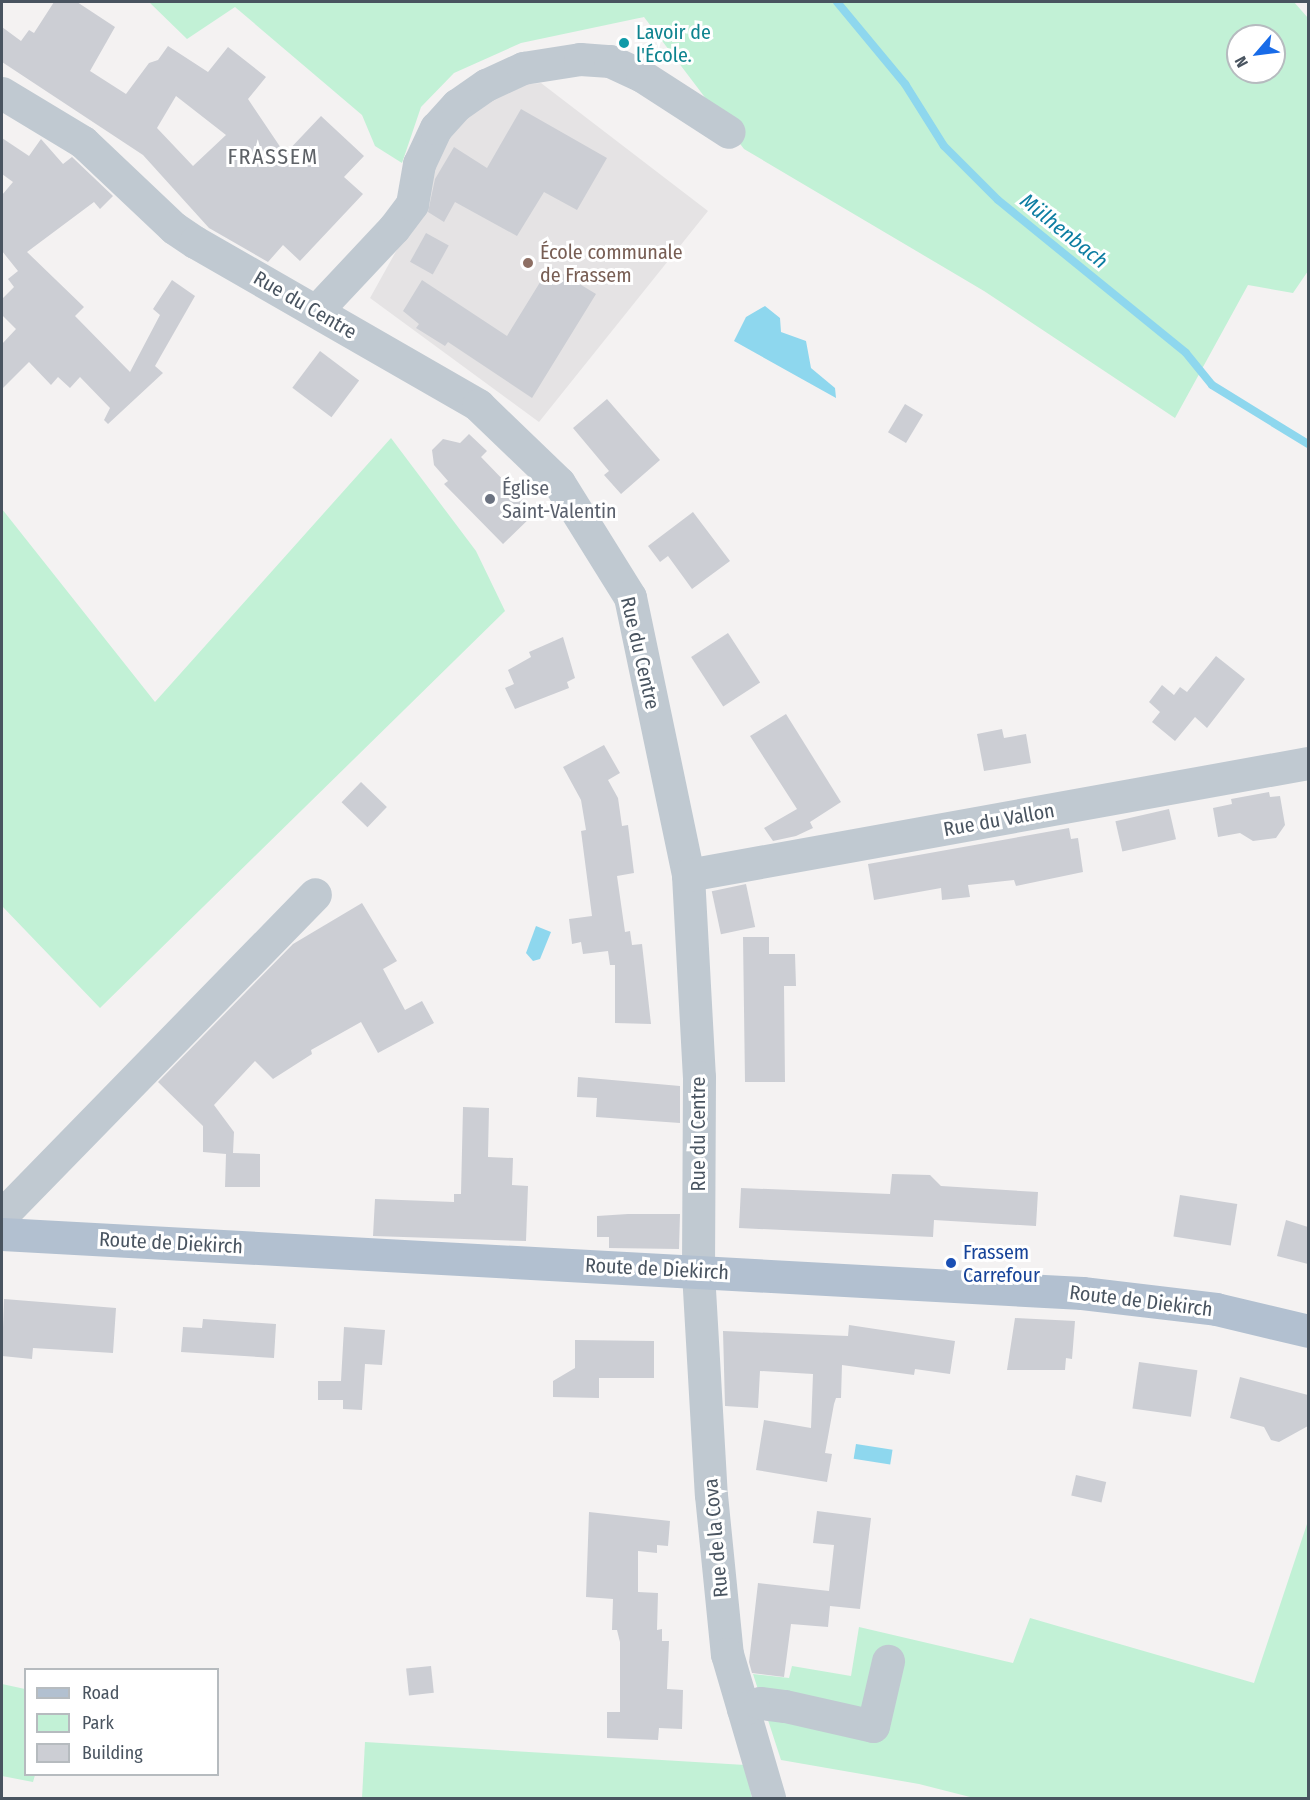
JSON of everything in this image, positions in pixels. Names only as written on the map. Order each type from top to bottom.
[{"type":"main road","name":"Route de Diekirch","points":[[2,1234],[1082,1293],[1216,1309],[1308,1331]]},
{"type":"street","points":[[316,311],[394,228],[412,204],[419,164],[436,128],[456,105],[486,86],[523,68],[557,61],[610,61],[642,76],[729,132]]},
{"type":"street","name":"Rue du Centre","points":[[2,93],[83,142],[174,228],[477,405],[559,483],[630,597],[688,874],[699,1077],[698,1272]]},
{"type":"street","name":"Rue du Vallon","points":[[688,874],[1308,764]]},
{"type":"street","points":[[2,1215],[315,894]]},
{"type":"street","name":"Rue de la Cova","points":[[698,1272],[711,1495],[727,1654],[769,1798]]},
{"type":"street","points":[[743,1709],[760,1703],[784,1706],[873,1726],[888,1661]]},
{"type":"shaded area","name":"École communale de Frassem","points":[[541,83],[708,211],[539,422],[370,298],[409,228],[446,135],[467,115],[509,86]]},
{"type":"green space","points":[[149,2],[1294,2],[1308,18],[1308,271],[1293,293],[1248,285],[1175,418],[984,291],[744,149],[644,17],[521,43],[454,73],[421,107],[402,163],[375,146],[362,115],[235,7],[187,39]]},
{"type":"green space","points":[[391,438],[476,551],[505,611],[100,1008],[2,906],[2,509],[155,702]]},
{"type":"green space","points":[[1308,1521],[1308,1798],[974,1798],[919,1784],[781,1760],[753,1674],[789,1678],[792,1666],[851,1676],[859,1627],[1013,1663],[1030,1618],[1254,1683]]},
{"type":"green space","points":[[2,1684],[24,1689],[24,1776],[35,1776],[33,1782],[2,1776]]},
{"type":"green space","points":[[365,1742],[745,1765],[752,1798],[362,1798]]},
{"type":"water","points":[[765,306],[780,318],[781,332],[806,341],[811,368],[835,388],[836,398],[734,341],[746,317]]},
{"type":"water","points":[[536,926],[551,932],[540,959],[533,961],[526,953]]},
{"type":"water","points":[[856,1444],[893,1450],[890,1465],[854,1459]]},
{"type":"building","points":[[54,2],[77,2],[115,27],[90,71],[126,94],[149,63],[158,60],[168,46],[208,72],[228,47],[266,77],[248,99],[285,154],[321,116],[364,156],[344,177],[363,194],[300,261],[283,245],[268,262],[209,228],[143,155],[2,62],[2,27],[21,41],[29,30],[34,33]],"holes":[[[176,96],[226,135],[193,166],[157,128]]]},
{"type":"building","points":[[521,109],[607,158],[577,210],[544,192],[517,236],[455,202],[444,222],[428,212],[435,179],[454,147],[487,168]]},
{"type":"building","points":[[2,138],[29,156],[41,139],[63,164],[72,157],[113,196],[100,209],[94,202],[27,252],[84,307],[75,316],[130,372],[160,315],[153,309],[172,280],[195,296],[155,366],[163,373],[108,424],[104,420],[110,408],[80,377],[70,388],[58,377],[51,385],[29,362],[2,389],[2,344],[16,329],[2,315],[2,299],[14,287],[8,279],[18,271],[2,251],[2,195],[13,182],[2,174]]},
{"type":"building","points":[[426,233],[449,246],[433,274],[410,262]]},
{"type":"building","points":[[550,266],[596,294],[532,398],[448,342],[445,346],[416,328],[419,324],[403,311],[422,280],[507,336]]},
{"type":"building","points":[[320,351],[359,380],[331,417],[292,388]]},
{"type":"building","points":[[607,399],[660,460],[621,494],[604,475],[609,471],[573,428]]},
{"type":"building","points":[[905,404],[923,415],[906,443],[888,432]]},
{"type":"building","name":"Église Saint-Valentin","points":[[469,434],[487,451],[481,457],[535,513],[503,544],[444,484],[448,481],[434,465],[432,450],[443,439],[460,443]]},
{"type":"building","points":[[693,512],[730,561],[692,589],[668,556],[660,562],[648,546]]},
{"type":"building","points":[[728,633],[760,682],[723,706],[691,657]]},
{"type":"building","points":[[563,637],[575,678],[567,682],[569,688],[515,709],[505,688],[514,684],[508,670],[531,657],[529,652]]},
{"type":"building","points":[[1216,656],[1245,679],[1207,728],[1195,717],[1175,741],[1152,722],[1160,712],[1149,702],[1162,685],[1174,695],[1180,687],[1187,692]]},
{"type":"building","points":[[786,714],[841,802],[810,822],[813,828],[796,836],[773,841],[764,828],[797,809],[750,736]]},
{"type":"building","points":[[1002,729],[1004,738],[1026,734],[1031,763],[984,771],[977,734]]},
{"type":"building","points":[[604,745],[620,773],[608,780],[618,798],[622,826],[628,825],[634,873],[617,876],[625,932],[630,931],[632,945],[642,944],[651,1024],[615,1023],[615,965],[610,965],[608,951],[583,954],[581,942],[572,944],[569,919],[592,916],[581,831],[586,830],[581,800],[563,767]]},
{"type":"building","points":[[361,782],[387,807],[367,827],[342,802]]},
{"type":"building","points":[[1269,792],[1270,797],[1280,796],[1285,825],[1276,838],[1253,841],[1240,833],[1218,837],[1213,808],[1232,804],[1231,799]]},
{"type":"building","points":[[1169,809],[1176,839],[1122,852],[1115,821]]},
{"type":"building","points":[[1069,828],[1071,839],[1078,838],[1083,872],[1016,886],[1014,880],[968,885],[970,897],[942,900],[941,888],[874,900],[868,864]]},
{"type":"building","points":[[746,884],[755,927],[721,934],[712,891]]},
{"type":"building","points":[[362,903],[397,961],[383,969],[405,1010],[422,1001],[434,1023],[378,1053],[361,1022],[311,1050],[312,1054],[273,1079],[255,1061],[214,1105],[234,1132],[233,1153],[260,1154],[260,1187],[225,1187],[226,1154],[203,1152],[203,1126],[158,1082],[293,944]]},
{"type":"building","points":[[743,937],[769,937],[769,954],[795,954],[796,986],[784,986],[785,1082],[745,1082]]},
{"type":"building","points":[[578,1077],[680,1086],[680,1123],[596,1117],[597,1098],[577,1097]]},
{"type":"building","points":[[463,1107],[489,1108],[488,1157],[513,1158],[512,1185],[528,1186],[526,1241],[373,1236],[375,1199],[454,1202],[454,1194],[461,1194]]},
{"type":"building","points":[[892,1174],[930,1175],[941,1186],[1038,1192],[1036,1226],[934,1220],[933,1237],[739,1228],[741,1188],[890,1194]]},
{"type":"building","points":[[1180,1195],[1237,1204],[1231,1246],[1173,1236]]},
{"type":"building","points":[[680,1214],[679,1249],[609,1248],[609,1237],[597,1237],[597,1216]]},
{"type":"building","points":[[1286,1220],[1308,1227],[1308,1264],[1277,1256]]},
{"type":"building","points":[[4,1299],[116,1308],[113,1353],[33,1348],[32,1359],[2,1356]]},
{"type":"building","points":[[1015,1318],[1075,1321],[1072,1359],[1066,1358],[1065,1370],[1007,1370]]},
{"type":"building","points":[[203,1319],[276,1324],[274,1358],[181,1352],[183,1327],[202,1328]]},
{"type":"building","points":[[849,1325],[955,1341],[950,1374],[915,1369],[914,1375],[842,1365],[841,1398],[836,1398],[834,1404],[825,1453],[832,1454],[827,1482],[756,1470],[764,1420],[811,1428],[813,1374],[760,1371],[758,1408],[725,1406],[723,1331],[848,1336]]},
{"type":"building","points":[[344,1327],[385,1330],[382,1365],[365,1364],[362,1410],[343,1409],[343,1400],[318,1400],[318,1381],[341,1381]]},
{"type":"building","points":[[575,1340],[654,1341],[654,1378],[599,1378],[599,1398],[553,1397],[553,1381],[575,1368]]},
{"type":"building","points":[[1139,1362],[1197,1370],[1191,1417],[1132,1409]]},
{"type":"building","points":[[1240,1377],[1308,1395],[1308,1426],[1279,1442],[1271,1440],[1264,1427],[1230,1418]]},
{"type":"building","points":[[1076,1475],[1106,1482],[1101,1502],[1071,1495]]},
{"type":"building","points":[[817,1511],[871,1518],[860,1609],[830,1606],[828,1627],[791,1624],[784,1677],[752,1673],[749,1662],[758,1583],[829,1591],[834,1545],[813,1543]]},
{"type":"building","points":[[589,1512],[670,1521],[668,1546],[657,1545],[657,1553],[638,1551],[638,1592],[658,1593],[657,1630],[662,1629],[662,1641],[669,1641],[667,1689],[683,1690],[682,1729],[659,1728],[658,1740],[607,1738],[607,1712],[620,1712],[620,1642],[617,1630],[612,1630],[613,1599],[586,1597]]},
{"type":"building","points":[[431,1666],[434,1693],[409,1695],[406,1669]]},
{"type":"waterway","name":"Mülhenbach","points":[[837,2],[905,84],[944,146],[998,200],[1186,353],[1212,385],[1308,444]]},
{"type":"place","name":"Lavoir de l'École.","points":[[624,43]]},
{"type":"place","name":"École communale de Frassem","points":[[528,263]]},
{"type":"place","name":"Église Saint-Valentin","points":[[490,499]]},
{"type":"place","name":"Frassem Carrefour","points":[[951,1263]]},
{"type":"district","name":"FRASSEM","points":[[273,157]]}]
